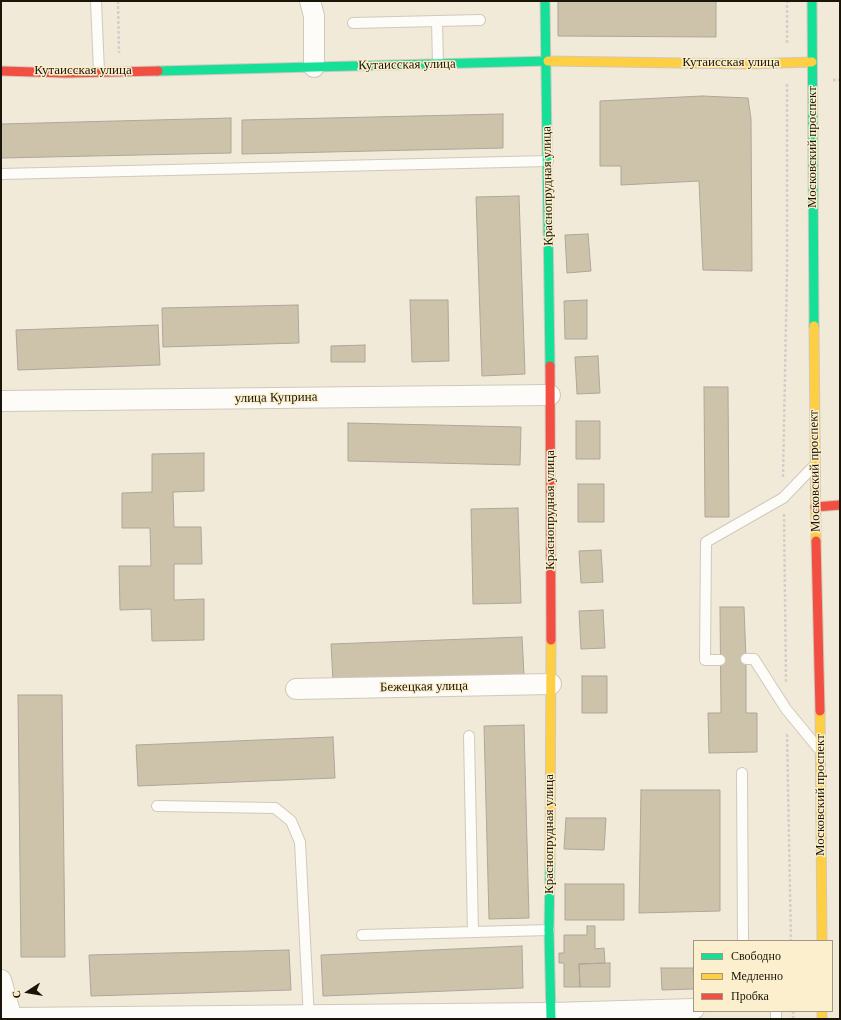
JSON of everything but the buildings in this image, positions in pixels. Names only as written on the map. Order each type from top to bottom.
[{"type":"street","points":[[310,1],[314,16],[314,67]]},
{"type":"street","name":"Краснопрудная улица","points":[[545,1],[550,395],[551,684],[549,930],[551,1016]]},
{"type":"street","name":"Московский проспект","points":[[812,1],[815,507],[821,752],[822,940]]},
{"type":"street","name":"Кутаисская улица","points":[[1,70],[66,73],[546,61],[748,64],[812,62]]},
{"type":"street","name":"улица Куприна","points":[[1,401],[550,395]]},
{"type":"street","points":[[815,507],[840,505]]},
{"type":"street","name":"Бежецкая улица","points":[[296,690],[551,684]]},
{"type":"street","points":[[1,980],[9,1018],[551,1016],[693,1009]]},
{"type":"lane","points":[[96,1],[99,72]]},
{"type":"lane","points":[[353,24],[480,20]]},
{"type":"lane","points":[[436,22],[438,64]]},
{"type":"lane","points":[[1,174],[548,161]]},
{"type":"lane","points":[[720,660],[705,660],[706,542],[783,498],[815,465]]},
{"type":"lane","points":[[746,659],[754,659],[786,709],[821,752]]},
{"type":"lane","points":[[469,736],[473,932]]},
{"type":"lane","points":[[742,773],[743,940]]},
{"type":"lane","points":[[156,806],[275,808],[291,821],[300,842],[309,1017]]},
{"type":"lane","points":[[362,935],[549,930]]},
{"type":"path","points":[[118,1],[120,72]]},
{"type":"path","points":[[787,1],[787,272],[783,498],[791,940]]},
{"type":"traffic: fast","points":[[545,1],[550,366]]},
{"type":"traffic: fast","points":[[812,1],[814,326]]},
{"type":"traffic: fast","points":[[158,71],[548,61]]},
{"type":"traffic: fast","points":[[550,864],[549,930],[551,1019]]},
{"type":"traffic: slow","points":[[548,61],[748,64],[812,62]]},
{"type":"traffic: slow","points":[[814,326],[816,541]]},
{"type":"traffic: slow","points":[[550,864],[551,640]]},
{"type":"traffic: slow","points":[[820,711],[822,940]]},
{"type":"traffic: slow","points":[[822,1012],[822,1019]]},
{"type":"traffic: jam","points":[[1,71],[66,73],[158,71]]},
{"type":"traffic: jam","points":[[550,366],[551,640]]},
{"type":"traffic: jam","points":[[815,507],[840,505]]},
{"type":"traffic: jam","points":[[816,541],[820,711]]}]
